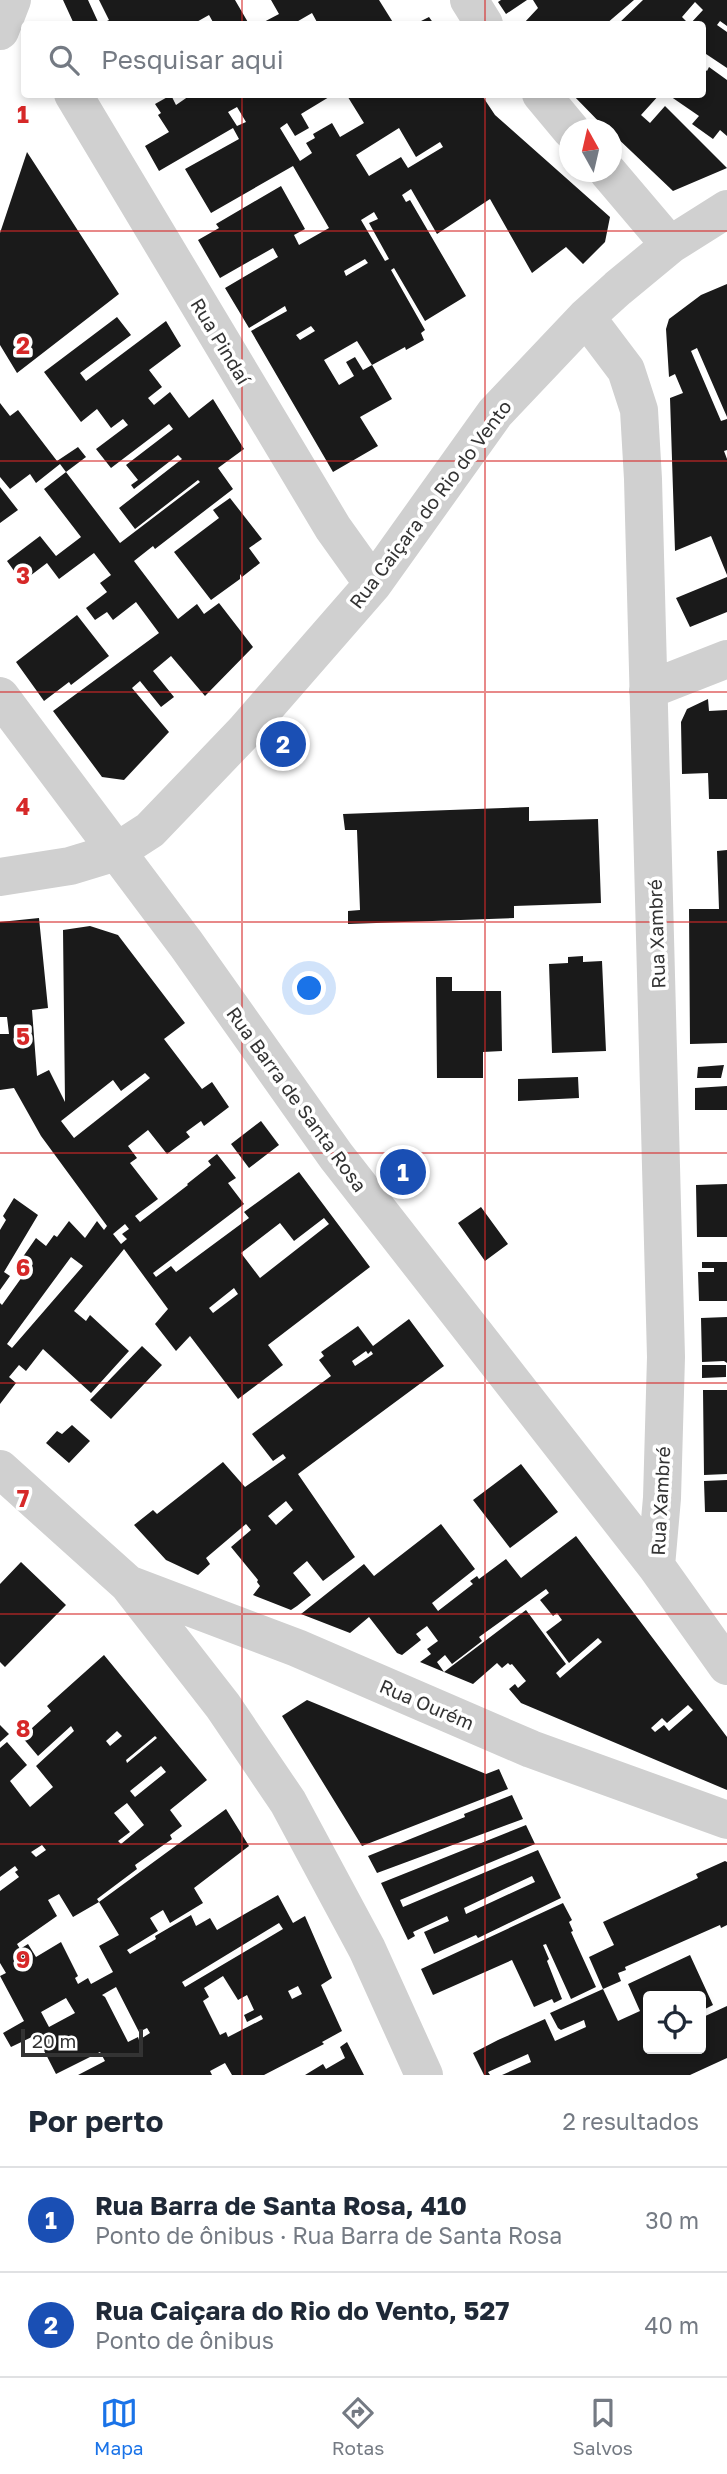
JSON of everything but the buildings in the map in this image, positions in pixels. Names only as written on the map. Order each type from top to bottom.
[{"type":"street","points":[[468,0],[482,21]]},
{"type":"street","name":"Rua Pindaí","points":[[75,98],[333,528],[373,584]]},
{"type":"street","points":[[544,98],[562,119]]},
{"type":"street","points":[[616,182],[670,245]]},
{"type":"street","name":"Rua Caiçara do Rio do Vento","points":[[0,877],[70,866],[116,852],[150,830],[244,732],[373,584],[495,413],[586,317],[670,245],[727,209]]},
{"type":"street","name":"Rua Xambré","points":[[586,317],[626,370],[639,410],[643,480],[666,1357],[662,1498],[656,1566]]},
{"type":"street","points":[[648,690],[727,659]]},
{"type":"street","name":"Rua Barra de Santa Rosa","points":[[0,696],[186,944],[336,1156],[656,1566],[727,1666]]},
{"type":"street","points":[[0,1469],[128,1584],[223,1706],[288,1802],[367,1949],[424,2075]]},
{"type":"street","name":"Rua Ourém","points":[[128,1584],[297,1648],[531,1749],[727,1820]]},
{"type":"place","name":"Rua Caiçara do Rio do Vento, 527","points":[[283,744]]},
{"type":"place","name":"Rua Barra de Santa Rosa, 410","points":[[403,1172]]}]
